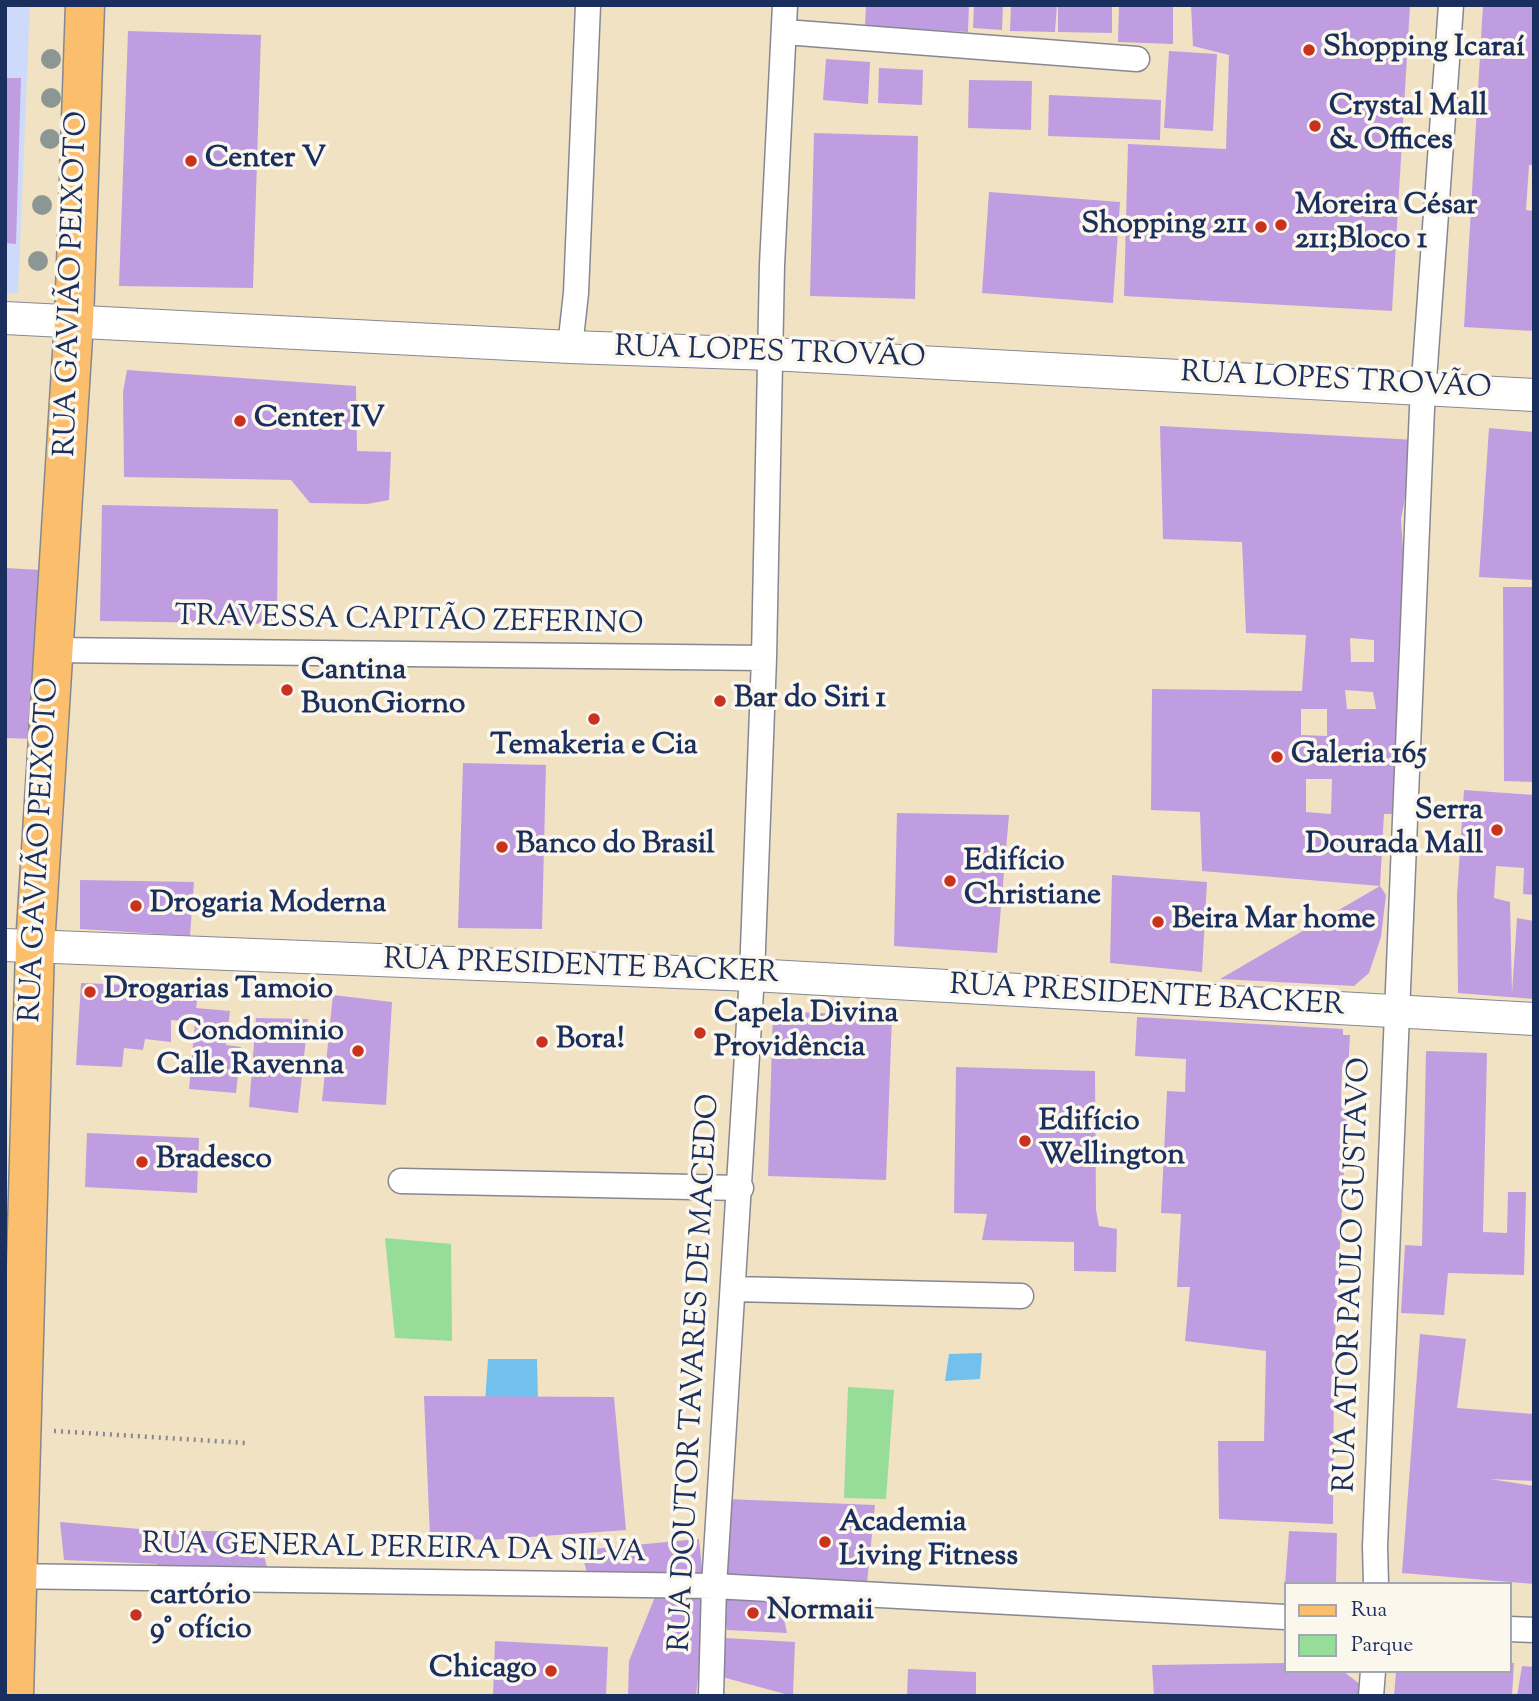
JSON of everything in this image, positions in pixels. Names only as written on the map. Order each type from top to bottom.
[{"type":"main road","name":"RUA GAVIÃO PEIXOTO","points":[[14,1696],[11,1577],[22,1429],[20,945],[62,550],[74,321],[85,5]]},
{"type":"street","points":[[570,347],[576,293],[588,5]]},
{"type":"street","name":"RUA DOUTOR TAVARES DE MACEDO","points":[[711,1696],[713,1587],[741,1188],[752,975],[765,658],[770,354],[785,5]]},
{"type":"street","name":"RUA ATOR PAULO GUSTAVO","points":[[1376,1582],[1375,1546],[1424,387],[1451,5]]},
{"type":"street","points":[[785,32],[1137,59]]},
{"type":"street","name":"RUA LOPES TROVÃO","points":[[5,318],[570,347],[770,354],[1534,395]]},
{"type":"street","name":"TRAVESSA CAPITÃO ZEFERINO","points":[[52,650],[765,658]]},
{"type":"street","name":"RUA PRESIDENTE BACKER","points":[[20,945],[752,975],[1534,1019]]},
{"type":"street","points":[[401,1181],[741,1188]]},
{"type":"street","points":[[734,1289],[1021,1296]]},
{"type":"street","name":"RUA GENERAL PEREIRA DA SILVA","points":[[11,1577],[713,1587],[1284,1617]]},
{"type":"street","points":[[1511,1629],[1534,1630]]},
{"type":"street","points":[[1371,1696],[1373,1673]]},
{"type":"path","points":[[22,1429],[246,1443]]},
{"type":"shaded area","points":[[5,5],[30,5],[18,294],[5,293]]},
{"type":"green space","points":[[385,1238],[451,1244],[452,1341],[395,1338]]},
{"type":"green space","points":[[848,1387],[894,1390],[886,1499],[844,1498]]},
{"type":"water","points":[[982,1353],[980,1379],[945,1381],[949,1354]]},
{"type":"water","points":[[488,1359],[537,1359],[538,1401],[485,1403]]},
{"type":"building","points":[[866,5],[969,5],[968,32],[865,27]]},
{"type":"building","points":[[974,5],[1003,5],[1002,30],[973,28]]},
{"type":"building","points":[[1011,5],[1057,5],[1055,32],[1010,31]]},
{"type":"building","points":[[1058,5],[1112,5],[1112,33],[1058,32]]},
{"type":"building","points":[[1119,5],[1173,5],[1173,44],[1118,42]]},
{"type":"building","points":[[1191,5],[1410,5],[1392,311],[1124,296],[1128,144],[1226,149],[1229,55],[1193,46]]},
{"type":"building","points":[[1483,5],[1534,5],[1534,165],[1529,165],[1526,210],[1534,211],[1534,331],[1464,327]]},
{"type":"building","name":"Center V","points":[[128,31],[261,35],[253,288],[119,286]]},
{"type":"building","points":[[1169,51],[1217,54],[1213,131],[1164,128]]},
{"type":"building","points":[[826,59],[870,62],[868,104],[823,100]]},
{"type":"building","points":[[879,68],[923,70],[922,105],[878,103]]},
{"type":"building","points":[[5,78],[21,78],[16,244],[5,243]]},
{"type":"building","points":[[969,80],[1032,81],[1031,130],[968,128]]},
{"type":"building","points":[[1049,95],[1161,100],[1160,140],[1048,136]]},
{"type":"building","points":[[814,133],[918,136],[915,299],[810,296]]},
{"type":"building","points":[[989,192],[1120,202],[1113,303],[982,293]]},
{"type":"building","name":"Center IV","points":[[127,370],[356,386],[357,451],[391,452],[389,500],[367,504],[310,503],[291,480],[124,477],[123,392]]},
{"type":"building","points":[[1160,426],[1416,440],[1401,519],[1409,640],[1403,814],[1384,814],[1380,886],[1202,871],[1200,812],[1151,810],[1152,689],[1302,691],[1306,635],[1246,633],[1242,542],[1163,539]],"holes":[[[1350,638],[1374,640],[1374,662],[1351,662]],[[1345,690],[1373,692],[1376,709],[1347,709]],[[1301,709],[1327,709],[1327,736],[1301,735]],[[1306,779],[1332,779],[1331,814],[1306,812]]]},
{"type":"building","points":[[1489,428],[1534,432],[1534,580],[1479,577]]},
{"type":"building","points":[[102,505],[278,509],[277,624],[100,621]]},
{"type":"building","points":[[5,568],[42,570],[35,739],[5,738]]},
{"type":"building","points":[[1503,587],[1534,587],[1534,782],[1504,781]]},
{"type":"building","name":"Banco do Brasil","points":[[463,763],[546,765],[542,929],[458,928]]},
{"type":"building","points":[[1464,790],[1534,795],[1534,895],[1523,894],[1524,868],[1496,866],[1494,898],[1510,902],[1512,993],[1517,918],[1534,921],[1534,999],[1458,993],[1457,895]]},
{"type":"building","name":"Edifício Christiane","points":[[897,813],[1009,815],[997,953],[894,946]]},
{"type":"building","name":"Beira Mar home","points":[[1112,875],[1207,882],[1202,972],[1110,963]]},
{"type":"building","name":"Drogaria Moderna","points":[[80,880],[194,882],[190,936],[80,929]]},
{"type":"building","points":[[1380,886],[1386,895],[1381,937],[1369,973],[1354,986],[1220,979]]},
{"type":"building","points":[[81,983],[199,988],[196,1008],[230,1011],[226,1045],[241,1047],[236,1093],[189,1089],[195,1022],[171,1020],[171,1042],[145,1039],[143,1050],[124,1048],[122,1067],[76,1065]]},
{"type":"building","name":"Condominio Calle Ravenna","points":[[333,995],[392,1002],[386,1105],[322,1101]]},
{"type":"building","points":[[773,1011],[892,1016],[886,1180],[768,1176]]},
{"type":"building","points":[[1137,1017],[1343,1029],[1343,1035],[1350,1035],[1348,1071],[1342,1070],[1341,1098],[1348,1098],[1334,1353],[1333,1524],[1219,1519],[1218,1441],[1264,1441],[1266,1351],[1185,1341],[1190,1287],[1177,1287],[1181,1214],[1161,1213],[1167,1091],[1185,1092],[1186,1059],[1135,1056]]},
{"type":"building","points":[[256,1018],[308,1019],[298,1113],[249,1107]]},
{"type":"building","points":[[1426,1051],[1487,1053],[1483,1232],[1507,1233],[1508,1192],[1526,1192],[1524,1275],[1448,1273],[1444,1315],[1401,1313],[1405,1245],[1422,1246]]},
{"type":"building","name":"Edifício Wellington","points":[[956,1067],[1095,1071],[1096,1210],[1099,1226],[1117,1229],[1116,1272],[1074,1271],[1074,1242],[982,1240],[987,1214],[954,1213]]},
{"type":"building","name":"Bradesco","points":[[87,1133],[199,1138],[197,1193],[85,1187]]},
{"type":"building","points":[[1420,1334],[1466,1339],[1457,1408],[1534,1414],[1534,1481],[1490,1479],[1534,1486],[1534,1584],[1402,1573]]},
{"type":"building","points":[[424,1396],[614,1397],[626,1530],[488,1540],[430,1537]]},
{"type":"building","name":"Academia Living Fitness","points":[[726,1499],[875,1505],[867,1583],[723,1577]]},
{"type":"building","points":[[60,1522],[151,1530],[258,1532],[268,1571],[157,1569],[157,1564],[64,1560]]},
{"type":"building","points":[[1289,1531],[1337,1533],[1336,1582],[1285,1582]]},
{"type":"building","points":[[699,1539],[703,1578],[588,1577],[581,1550]]},
{"type":"building","points":[[657,1592],[706,1600],[696,1696],[628,1696],[629,1661]]},
{"type":"building","name":"Normaii","points":[[720,1592],[779,1596],[787,1633],[727,1630]]},
{"type":"building","points":[[725,1638],[795,1642],[793,1696],[722,1677]]},
{"type":"building","name":"Chicago","points":[[495,1641],[608,1647],[606,1696],[493,1696]]},
{"type":"building","points":[[1284,1663],[1284,1673],[1346,1673],[1362,1686],[1361,1696],[1154,1696],[1152,1665]]},
{"type":"building","points":[[1511,1663],[1514,1663],[1512,1696],[1394,1696],[1396,1673],[1511,1673]]},
{"type":"building","points":[[1522,1666],[1534,1667],[1534,1696],[1517,1696]]},
{"type":"building","points":[[908,1669],[976,1672],[976,1696],[907,1696]]},
{"type":"place","name":"Shopping Icaraí","points":[[1309,50]]},
{"type":"place","name":"Crystal Mall & Offices","points":[[1315,126]]},
{"type":"place","name":"Center V","points":[[191,161]]},
{"type":"place","name":"Moreira César 211;Bloco 1","points":[[1281,225]]},
{"type":"place","name":"Shopping 211","points":[[1261,227]]},
{"type":"place","name":"Center IV","points":[[240,421]]},
{"type":"place","name":"Cantina BuonGiorno","points":[[287,690]]},
{"type":"place","name":"Bar do Siri 1","points":[[720,701]]},
{"type":"place","name":"Temakeria e Cia","points":[[594,719]]},
{"type":"place","name":"Galeria 165","points":[[1277,757]]},
{"type":"place","name":"Serra Dourada Mall","points":[[1497,830]]},
{"type":"place","name":"Banco do Brasil","points":[[502,847]]},
{"type":"place","name":"Edifício Christiane","points":[[950,881]]},
{"type":"place","name":"Drogaria Moderna","points":[[136,906]]},
{"type":"place","name":"Beira Mar home","points":[[1158,922]]},
{"type":"place","name":"Drogarias Tamoio","points":[[90,992]]},
{"type":"place","name":"Capela Divina Providência","points":[[700,1033]]},
{"type":"place","name":"Bora!","points":[[542,1042]]},
{"type":"place","name":"Condominio Calle Ravenna","points":[[358,1051]]},
{"type":"place","name":"Edifício Wellington","points":[[1025,1141]]},
{"type":"place","name":"Bradesco","points":[[142,1162]]},
{"type":"place","name":"Academia Living Fitness","points":[[825,1542]]},
{"type":"place","name":"Normaii","points":[[753,1613]]},
{"type":"place","name":"cartório 9° ofício","points":[[136,1615]]},
{"type":"place","name":"Chicago","points":[[551,1671]]}]
